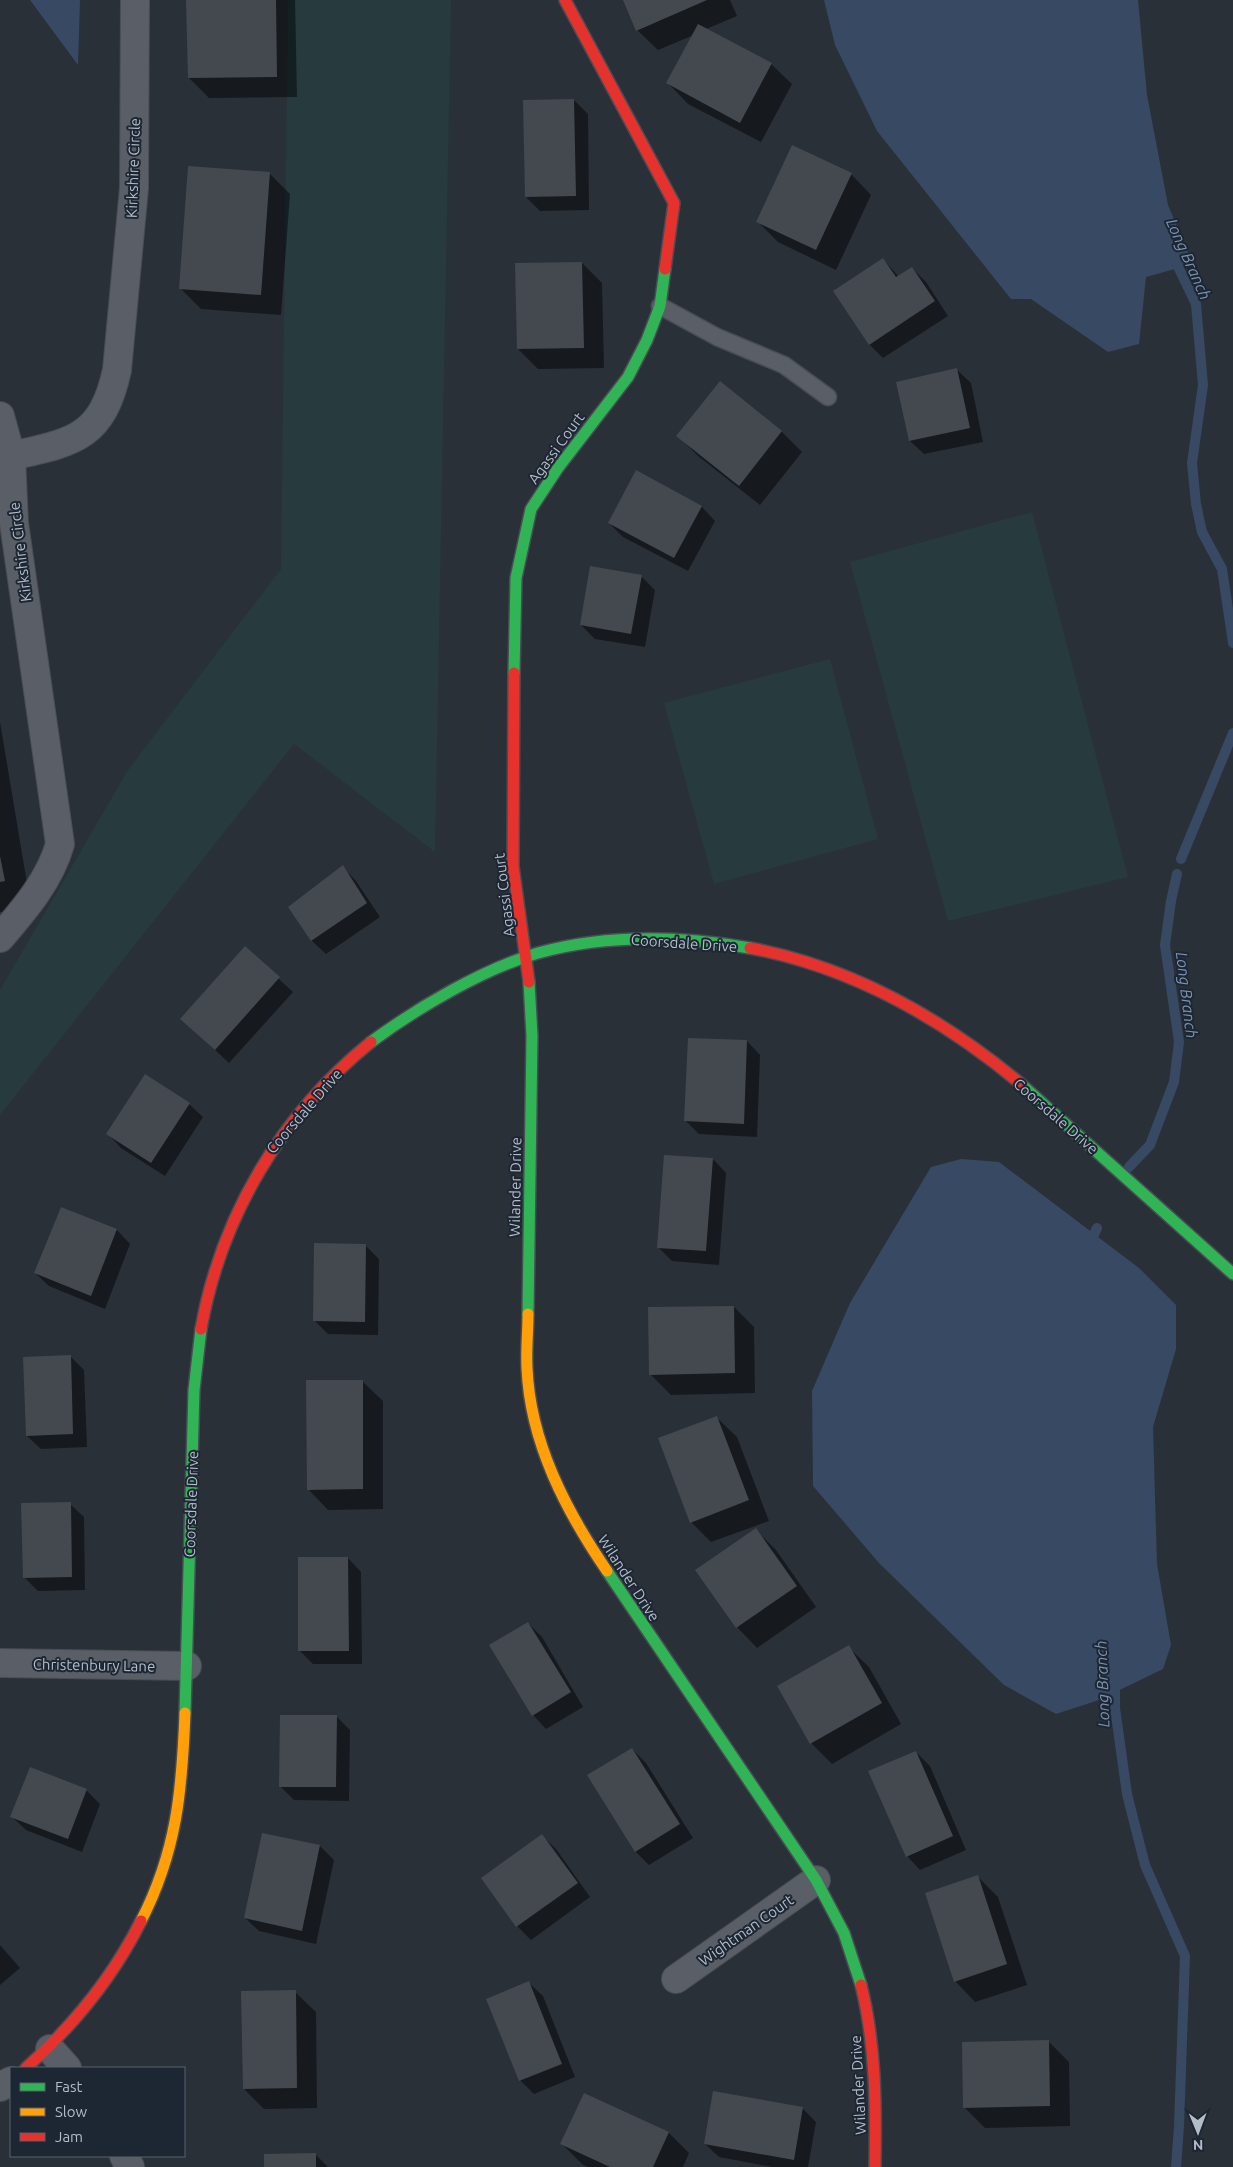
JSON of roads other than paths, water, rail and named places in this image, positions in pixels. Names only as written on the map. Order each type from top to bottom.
[{"type":"street","name":"Kirkshire Circle","points":[[0,938],[43,882],[54,864],[60,844],[14,523],[11,456],[62,444],[83,435],[103,413],[112,391],[117,370],[134,188],[134,0]]},
{"type":"street","name":"Agassi Court","points":[[527,955],[513,866],[516,578],[522,544],[531,509],[558,468],[628,377],[647,340],[660,306],[674,203],[565,0]]},
{"type":"street","points":[[0,416],[11,456]]},
{"type":"street","name":"Coorsdale Drive","points":[[29,2067],[59,2058],[104,1987],[153,1897],[169,1846],[181,1794],[187,1666],[196,1364],[200,1328],[214,1270],[239,1205],[265,1158],[293,1120],[334,1074],[378,1036],[428,1003],[527,955],[624,939],[674,939],[722,943],[774,953],[826,968],[923,1014],[993,1061],[1058,1116],[1233,1274]]},
{"type":"street","name":"Wilander Drive","points":[[527,955],[532,1036],[527,1369],[533,1414],[548,1467],[590,1546],[816,1880],[847,1939],[865,1996],[874,2051],[875,2167]]},
{"type":"street","name":"Christenbury Lane","points":[[0,1663],[187,1666]]},
{"type":"street","name":"Wightman Court","points":[[676,1979],[816,1880]]},
{"type":"lane","points":[[660,306],[717,336],[784,365],[828,396]]},
{"type":"water","points":[[30,0],[80,0],[78,65]]},
{"type":"water","points":[[824,0],[1138,0],[1147,95],[1168,205],[1193,264],[1146,277],[1139,344],[1108,352],[1031,299],[1011,299],[877,131],[835,45]]},
{"type":"water","points":[[961,1159],[999,1162],[1139,1268],[1176,1305],[1176,1349],[1153,1427],[1157,1564],[1171,1645],[1163,1669],[1099,1700],[1056,1714],[1004,1685],[879,1563],[813,1486],[812,1391],[850,1303],[931,1167]]},
{"type":"waterway","name":"Long Branch","points":[[1173,256],[1196,304],[1203,385],[1192,463],[1196,504],[1202,532],[1222,569],[1233,643]]},
{"type":"waterway","name":"Long Branch","points":[[1181,859],[1233,733]]},
{"type":"waterway","name":"Long Branch","points":[[1129,1167],[1150,1145],[1174,1082],[1179,1042],[1165,945],[1177,874]]},
{"type":"waterway","name":"Long Branch","points":[[1089,1245],[1097,1228]]},
{"type":"waterway","name":"Long Branch","points":[[1115,1680],[1115,1708],[1127,1794],[1145,1865],[1185,1956],[1176,2167]]}]
